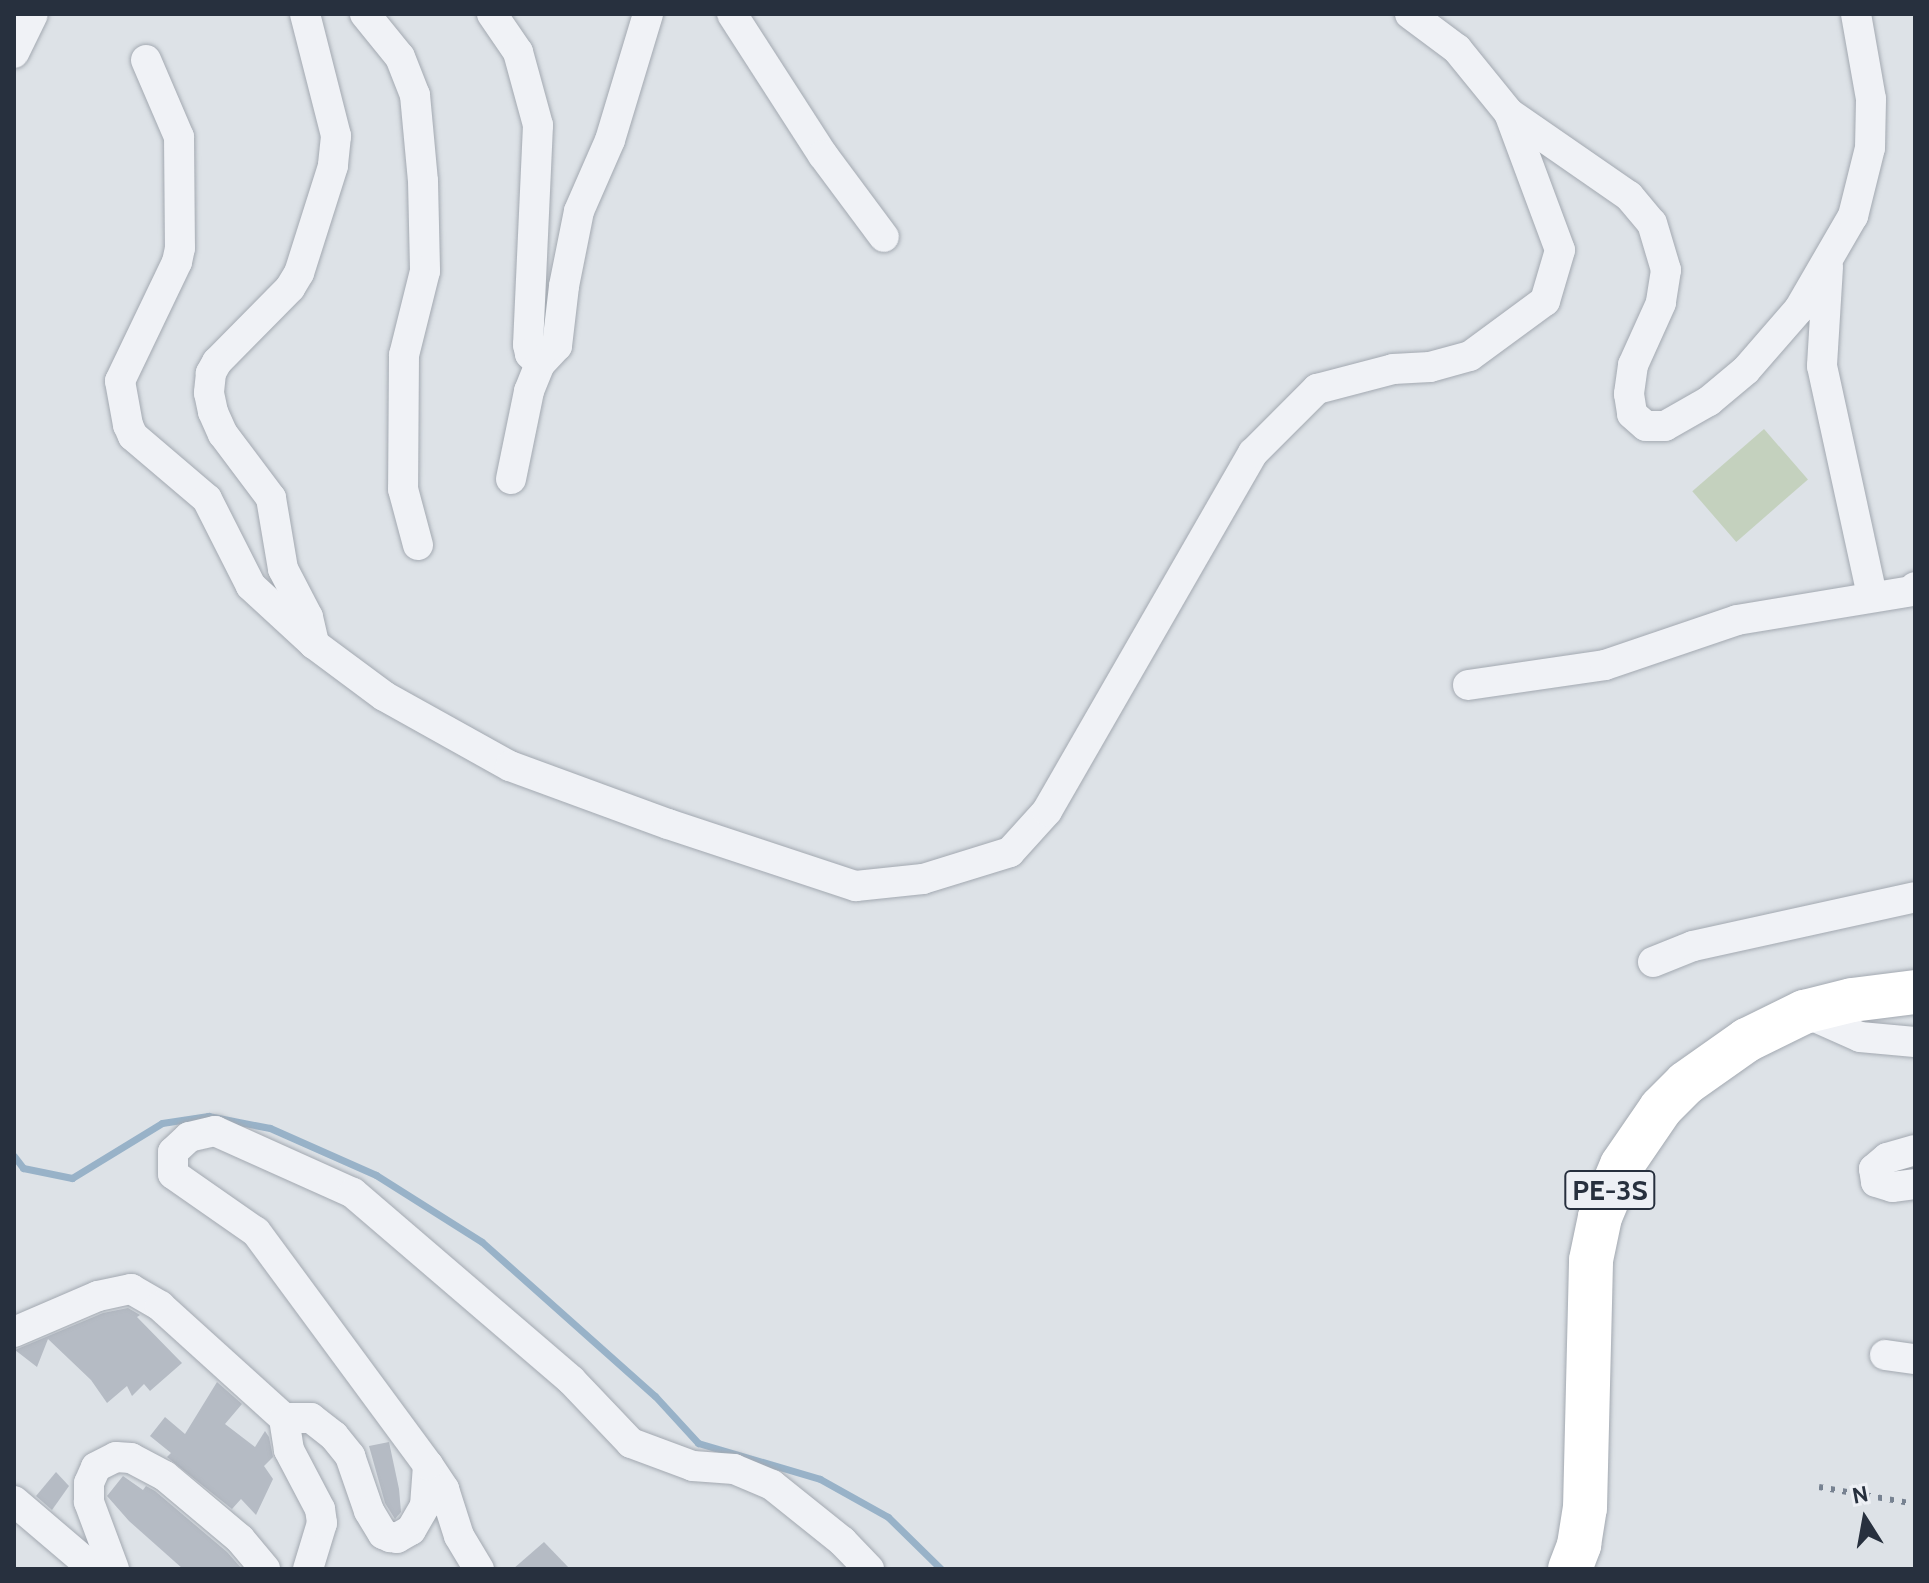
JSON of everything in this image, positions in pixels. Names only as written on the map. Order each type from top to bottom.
[{"type":"highway","name":"PE-3S","points":[[1570,1569],[1579,1545],[1585,1508],[1591,1260],[1612,1186],[1640,1135],[1686,1083],[1747,1040],[1804,1012],[1852,1000],[1915,992]]},
{"type":"street","points":[[14,53],[33,14]]},
{"type":"street","points":[[305,14],[336,136],[333,166],[299,273],[290,288],[217,362],[211,373],[209,393],[223,434],[271,498],[283,569],[308,617],[314,644]]},
{"type":"street","points":[[365,14],[400,57],[415,95],[423,181],[425,271],[404,355],[403,489],[418,545]]},
{"type":"street","points":[[492,14],[518,52],[538,125],[528,345],[530,354],[540,364]]},
{"type":"street","points":[[511,479],[529,391],[540,364],[557,346],[564,286],[579,211],[610,140],[648,14]]},
{"type":"street","points":[[732,14],[823,155],[884,237]]},
{"type":"street","points":[[1410,14],[1457,49],[1509,113],[1629,196],[1652,223],[1666,270],[1661,303],[1633,365],[1629,394],[1632,414],[1646,426],[1665,426],[1709,401],[1746,370],[1799,309],[1853,216],[1870,148],[1871,99],[1856,14]]},
{"type":"street","points":[[146,60],[179,137],[180,248],[177,262],[120,381],[128,425],[133,436],[207,499],[251,586],[314,644],[384,696],[510,766],[668,824],[856,886],[923,879],[1010,852],[1047,811],[1253,453],[1317,389],[1393,369],[1430,367],[1470,356],[1545,301],[1560,250],[1509,113]]},
{"type":"street","points":[[1828,257],[1822,366],[1872,596]]},
{"type":"street","points":[[1468,685],[1605,665],[1737,620],[1914,590]]},
{"type":"street","points":[[1653,962],[1693,946],[1915,897]]},
{"type":"street","points":[[1804,1012],[1860,1037],[1915,1042]]},
{"type":"street","points":[[479,1569],[459,1536],[444,1489],[256,1232],[173,1174],[173,1152],[189,1137],[215,1131],[353,1193],[571,1380],[631,1443],[693,1466],[734,1469],[772,1485],[842,1541],[869,1569]]},
{"type":"street","points":[[1915,1150],[1887,1158],[1874,1169],[1876,1182],[1892,1187],[1915,1184]]},
{"type":"street","points":[[14,1332],[98,1296],[131,1289],[160,1306],[284,1418],[289,1450],[320,1509],[322,1523],[308,1569]]},
{"type":"street","points":[[1885,1355],[1915,1359]]},
{"type":"street","points":[[284,1418],[311,1418],[334,1436],[350,1456],[369,1511],[383,1534],[390,1537],[405,1536],[425,1506],[428,1465]]},
{"type":"street","points":[[114,1569],[89,1502],[89,1483],[96,1467],[116,1457],[131,1458],[165,1476],[240,1539],[265,1569]]},
{"type":"street","points":[[14,1501],[94,1569]]},
{"type":"green space","points":[[1764,429],[1808,480],[1736,542],[1692,491]]},
{"type":"building","points":[[128,1308],[140,1315],[137,1317],[182,1363],[150,1391],[144,1384],[132,1396],[127,1386],[107,1403],[91,1380],[48,1339],[37,1367],[15,1350],[103,1313]]},
{"type":"building","points":[[217,1382],[242,1404],[225,1424],[255,1447],[265,1431],[269,1437],[273,1457],[264,1466],[273,1479],[256,1515],[241,1499],[232,1509],[167,1457],[171,1453],[150,1436],[165,1417],[185,1434]]},
{"type":"building","points":[[389,1442],[401,1512],[395,1519],[385,1503],[369,1446]]},
{"type":"building","points":[[56,1472],[69,1486],[52,1510],[36,1496]]},
{"type":"building","points":[[123,1476],[143,1490],[146,1486],[155,1491],[227,1552],[242,1569],[183,1569],[129,1521],[107,1496]]},
{"type":"building","points":[[544,1542],[570,1569],[513,1569]]},
{"type":"waterway","points":[[14,1156],[23,1168],[72,1178],[162,1123],[208,1116],[270,1128],[376,1175],[482,1242],[655,1396],[698,1443],[820,1479],[888,1517],[941,1569]]},
{"type":"railway","points":[[1819,1487],[1915,1504]]}]
